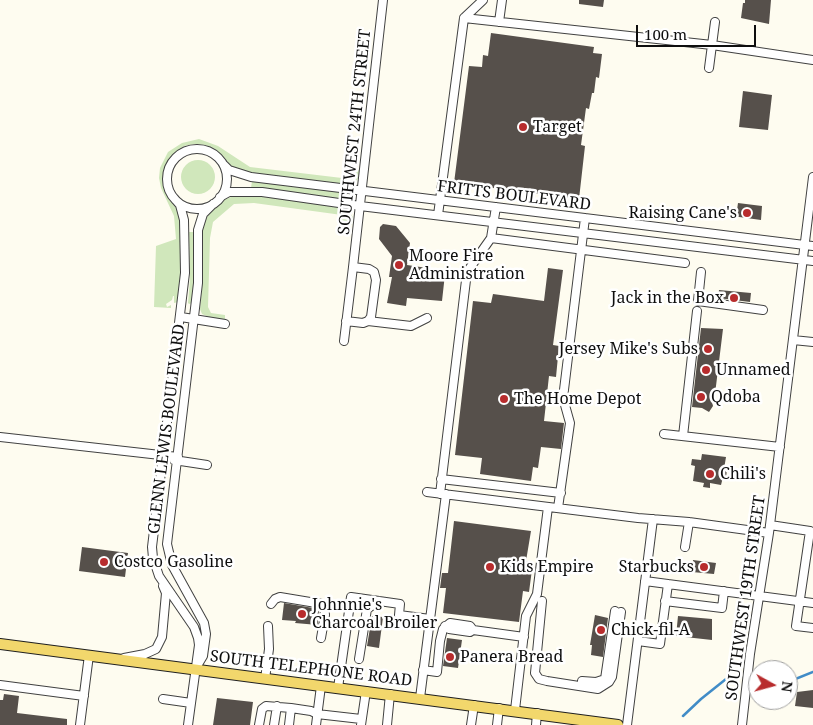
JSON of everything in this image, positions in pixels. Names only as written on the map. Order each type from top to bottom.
[{"type":"main road","name":"SOUTH TELEPHONE ROAD","points":[[0,644],[500,708],[584,722],[618,725]]},
{"type":"street","name":"SOUTHWEST 24TH STREET","points":[[344,341],[383,0]]},
{"type":"street","points":[[438,215],[464,18],[483,0]]},
{"type":"street","points":[[499,22],[502,0]]},
{"type":"street","points":[[464,18],[712,45],[813,60]]},
{"type":"street","points":[[709,68],[715,22]]},
{"type":"street","points":[[190,149],[209,151],[218,157],[224,165],[226,175],[226,185],[220,197],[213,204],[206,207],[191,208],[181,204],[174,198],[168,184],[168,169],[173,160],[190,149]]},
{"type":"street","name":"FRITTS BOULEVARD","points":[[224,165],[229,170],[251,177],[809,246]]},
{"type":"street","name":"SOUTHWEST 19TH STREET","points":[[742,725],[780,447],[803,260],[809,246],[813,176]]},
{"type":"street","name":"FRITTS BOULEVARD","points":[[220,197],[229,192],[262,192],[360,206],[813,261]]},
{"type":"street","name":"GLENN LEWIS BOULEVARD","points":[[119,659],[145,654],[156,649],[162,637],[166,593],[156,568],[152,547],[185,273],[182,211],[174,198]]},
{"type":"street","name":"GLENN LEWIS BOULEVARD","points":[[195,670],[204,656],[206,634],[204,623],[172,565],[167,544],[198,283],[198,230],[203,214],[213,204]]},
{"type":"street","points":[[420,698],[443,494],[441,479],[466,272],[491,238],[496,207]]},
{"type":"street","points":[[558,508],[570,423],[564,398],[585,218]]},
{"type":"street","points":[[491,238],[684,263]]},
{"type":"street","points":[[353,267],[369,269],[374,272],[376,280],[371,317],[368,321]]},
{"type":"street","points":[[701,272],[698,301],[763,310]]},
{"type":"street","points":[[683,436],[697,311]]},
{"type":"street","points":[[181,317],[225,324]]},
{"type":"street","points":[[346,321],[363,323],[368,321],[411,326],[426,318]]},
{"type":"street","points":[[793,340],[813,342]]},
{"type":"street","points":[[664,434],[780,447]]},
{"type":"street","points":[[0,437],[178,459],[207,465]]},
{"type":"street","points":[[441,479],[560,494]]},
{"type":"street","points":[[427,492],[654,519],[810,531],[796,626],[813,628]]},
{"type":"street","points":[[515,710],[526,616],[536,594],[548,507]]},
{"type":"street","points":[[627,725],[654,519]]},
{"type":"street","points":[[686,547],[689,522]]},
{"type":"street","name":"GLENN LEWIS BOULEVARD","points":[[161,579],[194,627],[199,645],[195,670]]},
{"type":"street","points":[[645,581],[813,603]]},
{"type":"street","points":[[638,642],[660,644],[668,584]]},
{"type":"street","points":[[665,601],[722,608],[724,592]]},
{"type":"street","points":[[271,604],[280,597],[322,604],[325,616],[321,638]]},
{"type":"street","points":[[338,688],[351,597],[400,604],[399,614],[430,619]]},
{"type":"street","points":[[359,659],[367,609],[379,601]]},
{"type":"street","points":[[545,602],[539,669],[547,677],[596,682],[604,679],[620,612],[612,677],[604,685],[598,688],[539,679],[535,674],[545,602]]},
{"type":"street","points":[[423,670],[437,672],[440,641],[446,626],[450,623],[470,626],[477,631],[524,637]]},
{"type":"street","points":[[265,679],[269,649],[268,626]]},
{"type":"street","points":[[80,725],[89,655]]},
{"type":"street","points":[[188,725],[195,670]]},
{"type":"street","points":[[0,685],[84,696]]},
{"type":"street","points":[[316,725],[320,686]]},
{"type":"street","points":[[254,725],[258,710],[266,706],[311,711],[317,714],[361,722],[366,691]]},
{"type":"street","points":[[387,725],[390,694]]},
{"type":"street","points":[[163,698],[191,702]]},
{"type":"street","points":[[471,725],[474,705]]},
{"type":"street","points":[[259,725],[262,709],[266,706]]},
{"type":"street","points":[[274,725],[277,706]]},
{"type":"street","points":[[289,725],[291,708]]},
{"type":"street","points":[[497,725],[500,708]]},
{"type":"street","points":[[536,725],[537,713]]},
{"type":"green space","points":[[199,139],[218,146],[250,167],[342,178],[344,168],[360,170],[356,182],[351,185],[249,173],[240,171],[230,165],[223,156],[205,145],[194,144],[184,146],[169,160],[165,171],[167,191],[178,208],[181,218],[182,266],[178,302],[174,303],[173,296],[172,300],[166,304],[167,307],[171,305],[171,308],[154,307],[156,246],[176,239],[174,216],[161,188],[160,168],[168,152],[182,143]]},
{"type":"green space","points":[[198,160],[205,161],[210,165],[214,170],[214,184],[210,189],[205,193],[198,194],[191,193],[186,189],[182,184],[181,177],[182,170],[186,165],[191,161]]},
{"type":"green space","points":[[252,181],[346,193],[348,197],[345,199],[251,188]]},
{"type":"green space","points":[[239,194],[346,208],[353,217],[352,225],[341,224],[342,215],[254,203],[234,204],[213,222],[210,238],[208,307],[211,313],[225,315],[225,320],[211,318],[202,314],[200,309],[203,228],[211,210],[223,200]]},
{"type":"green space","points":[[189,232],[195,232],[194,287],[192,303],[189,304],[190,279]]},
{"type":"building","points":[[579,0],[604,0],[603,7],[579,4]]},
{"type":"building","points":[[745,0],[771,0],[769,24],[741,18]]},
{"type":"building","name":"Target","points":[[491,33],[594,47],[593,53],[602,54],[599,78],[596,77],[589,109],[586,108],[581,145],[585,146],[579,199],[454,183],[469,66],[482,67],[483,55],[488,56]]},
{"type":"building","points":[[743,91],[772,95],[768,130],[739,127]]},
{"type":"building","name":"Raising Cane's","points":[[738,203],[762,206],[761,220],[732,216],[733,210],[737,210]]},
{"type":"building","name":"Moore Fire Administration","points":[[383,224],[396,226],[410,243],[407,265],[434,269],[433,271],[445,274],[442,301],[407,298],[406,306],[387,303],[392,277],[389,277],[392,256],[379,239],[380,227]]},
{"type":"building","name":"The Home Depot","points":[[548,268],[563,270],[553,345],[559,346],[556,377],[549,376],[544,421],[564,423],[561,449],[541,447],[538,468],[533,467],[531,481],[480,474],[482,458],[455,455],[473,301],[491,303],[493,294],[544,301]]},
{"type":"building","name":"Jack in the Box","points":[[719,290],[751,293],[750,302],[718,298]]},
{"type":"building","points":[[701,328],[723,329],[715,394],[712,402],[713,406],[709,412],[702,408],[692,407]]},
{"type":"building","name":"Chili's","points":[[702,454],[726,457],[724,469],[727,470],[726,477],[723,477],[721,485],[710,483],[710,488],[703,487],[704,483],[693,481],[695,466],[691,465],[692,459],[701,460]]},
{"type":"building","name":"Kids Empire","points":[[454,521],[531,531],[526,561],[533,562],[529,592],[523,591],[519,622],[443,613],[446,588],[440,588],[442,573],[448,573]]},
{"type":"building","name":"Costco Gasoline","points":[[82,547],[128,553],[125,577],[79,571]]},
{"type":"building","name":"Starbucks","points":[[693,560],[716,563],[714,574],[692,572]]},
{"type":"building","name":"Johnnie's Charcoal Broiler","points":[[284,603],[319,609],[318,625],[282,620]]},
{"type":"building","name":"Chick-fil-A","points":[[595,615],[608,618],[603,657],[591,655],[592,645],[590,645]]},
{"type":"building","points":[[372,616],[383,617],[379,648],[367,646]]},
{"type":"building","points":[[678,616],[712,619],[712,640],[676,636]]},
{"type":"building","name":"Panera Bread","points":[[447,638],[462,640],[458,668],[443,666]]},
{"type":"building","points":[[813,690],[813,708],[798,706],[798,692]]},
{"type":"building","points":[[4,694],[19,696],[17,713],[67,719],[67,725],[0,725],[0,700],[3,700]]},
{"type":"building","points":[[217,698],[253,702],[250,725],[213,725]]},
{"type":"waterway","points":[[798,678],[813,672]]},
{"type":"waterway","points":[[683,716],[726,679]]},
{"type":"place","name":"Target","points":[[523,127]]},
{"type":"place","name":"Raising Cane's","points":[[747,213]]},
{"type":"place","name":"Moore Fire Administration","points":[[399,265]]},
{"type":"place","name":"Jack in the Box","points":[[734,298]]},
{"type":"place","name":"Jersey Mike's Subs","points":[[708,349]]},
{"type":"place","name":"Unnamed","points":[[706,370]]},
{"type":"place","name":"Qdoba","points":[[701,397]]},
{"type":"place","name":"The Home Depot","points":[[504,399]]},
{"type":"place","name":"Chili's","points":[[710,474]]},
{"type":"place","name":"Costco Gasoline","points":[[104,562]]},
{"type":"place","name":"Kids Empire","points":[[490,567]]},
{"type":"place","name":"Starbucks","points":[[704,567]]},
{"type":"place","name":"Johnnie's Charcoal Broiler","points":[[302,614]]},
{"type":"place","name":"Chick-fil-A","points":[[601,630]]},
{"type":"place","name":"Panera Bread","points":[[450,657]]}]
